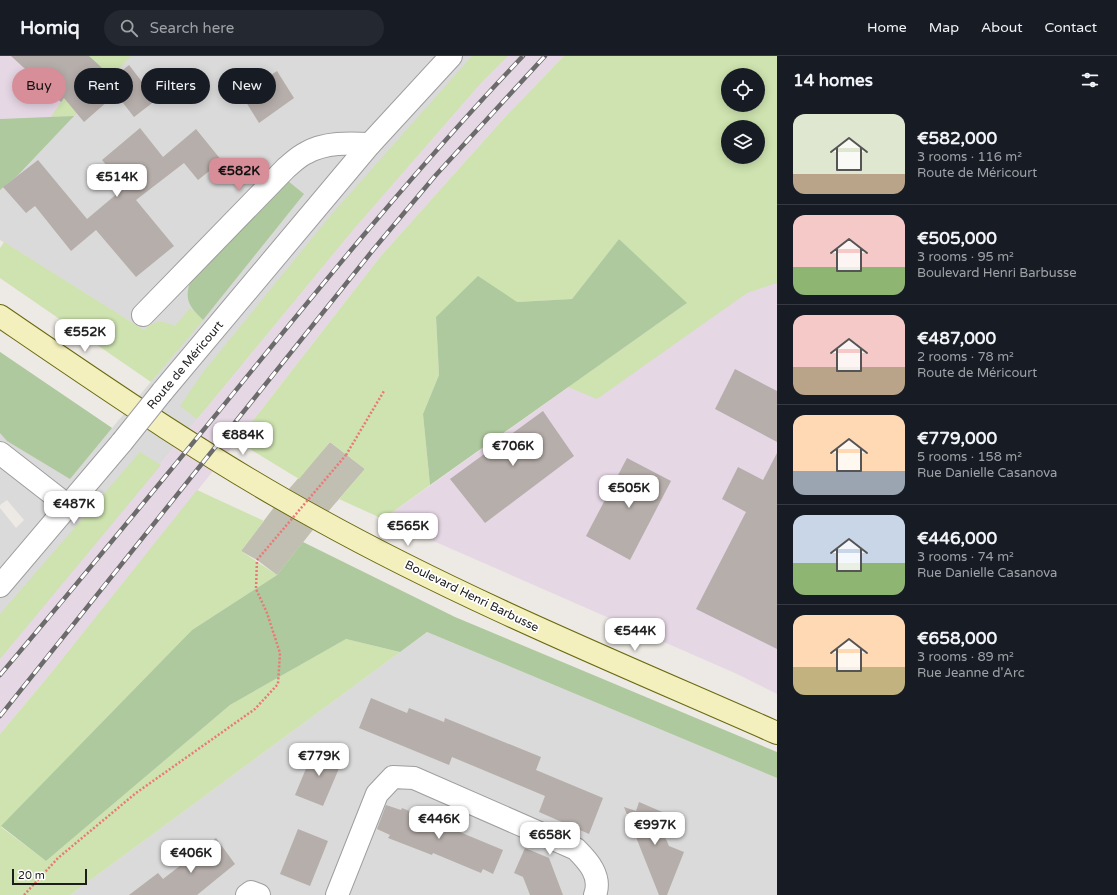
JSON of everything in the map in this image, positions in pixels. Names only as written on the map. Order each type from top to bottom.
[{"type":"main road","name":"Boulevard Henri Barbusse","points":[[0,316],[215,459],[320,520],[480,603],[777,733]]},
{"type":"street","name":"Route de Méricourt","points":[[0,586],[370,144],[451,56]]},
{"type":"street","points":[[144,315],[286,168],[306,153],[323,146],[345,143],[370,144]]},
{"type":"street","points":[[0,453],[68,506]]},
{"type":"street","points":[[337,895],[377,794],[393,777],[414,778],[576,849],[590,864],[597,878],[595,895]]},
{"type":"street","points":[[247,895],[251,892],[259,895]]},
{"type":"path","points":[[24,895],[58,858],[136,793],[255,709],[278,684],[280,653],[267,613],[256,589],[257,560],[346,455],[384,391]]},
{"type":"shaded area","points":[[0,56],[131,56],[120,68],[74,68],[74,104],[85,104],[74,116],[0,119]]},
{"type":"shaded area","points":[[131,56],[508,56],[481,83],[353,230],[0,659],[0,508],[16,528],[24,520],[7,500],[0,505],[0,352],[112,428],[177,351],[0,240],[0,119],[74,115],[85,104],[133,104],[133,68],[119,68]]},
{"type":"shaded area","points":[[508,56],[564,56],[506,116],[380,257],[237,441],[51,673],[0,734],[0,659],[353,230],[481,83]]},
{"type":"shaded area","points":[[777,239],[777,694],[737,674],[383,519]]},
{"type":"shaded area","points":[[330,442],[365,469],[320,521],[277,575],[257,560],[241,551],[281,498]]},
{"type":"shaded area","points":[[427,632],[777,778],[777,895],[70,895]]},
{"type":"green space","points":[[89,56],[131,56],[120,68],[92,68],[97,63]]},
{"type":"green space","points":[[472,56],[508,56],[481,83],[353,230],[197,419],[180,406],[204,371],[331,215]]},
{"type":"green space","points":[[564,56],[777,56],[777,283],[747,293],[597,399],[568,387],[686,304],[619,239],[572,299],[517,302],[436,317],[439,375],[423,414],[430,485],[383,519],[339,499],[365,469],[330,442],[299,479],[237,441],[380,257],[506,116]]},
{"type":"green space","points":[[74,88],[74,104],[85,104],[74,116],[51,117],[60,104],[66,104],[66,97]]},
{"type":"green space","points":[[74,116],[18,175],[0,190],[0,119]]},
{"type":"green space","points":[[288,181],[304,194],[203,320],[189,303],[188,289],[190,282]]},
{"type":"green space","points":[[619,239],[687,303],[430,485],[423,414],[439,375],[436,317],[478,276],[517,302],[572,299]]},
{"type":"green space","points":[[4,242],[144,330],[151,324],[158,322],[175,326],[190,308],[203,320],[151,382],[0,278],[0,248]]},
{"type":"green space","points":[[0,352],[112,428],[70,479],[7,441],[0,433]]},
{"type":"green space","points":[[140,452],[161,465],[0,659],[0,614]]},
{"type":"green space","points":[[197,490],[264,521],[241,551],[277,575],[192,630],[1,827],[46,861],[230,705],[346,639],[400,652],[70,895],[0,895],[0,734],[51,673]]},
{"type":"green space","points":[[303,542],[455,617],[777,752],[777,778],[427,632],[400,652],[346,639],[230,705],[46,861],[1,826],[192,630],[277,575]]},
{"type":"building","points":[[11,56],[89,56],[102,68],[74,68],[74,104],[105,104],[84,122],[66,100],[66,68],[24,68]]},
{"type":"building","points":[[133,70],[141,81],[141,104],[151,104],[134,117],[124,104],[133,104]]},
{"type":"building","points":[[276,72],[294,98],[259,123],[247,104],[276,104]]},
{"type":"building","points":[[140,128],[163,157],[196,129],[222,161],[198,180],[184,163],[136,200],[174,246],[136,277],[96,230],[71,251],[35,206],[26,213],[3,187],[38,160],[87,219],[125,187],[102,160]]},
{"type":"building","points":[[735,369],[777,391],[777,442],[715,409]]},
{"type":"building","points":[[543,411],[574,456],[485,523],[450,479]]},
{"type":"building","points":[[777,453],[777,649],[696,609],[746,512],[722,499],[738,467],[763,480]]},
{"type":"building","points":[[627,458],[671,481],[630,560],[586,536]]},
{"type":"building","points":[[371,698],[407,713],[409,708],[444,722],[445,718],[541,757],[536,770],[603,798],[589,834],[539,812],[545,796],[452,757],[449,765],[359,728]]},
{"type":"building","points":[[315,747],[343,759],[323,806],[295,795]]},
{"type":"building","points":[[639,802],[667,814],[661,828],[669,846],[684,852],[667,895],[659,895],[624,807],[636,811]]},
{"type":"building","points":[[386,805],[401,810],[402,808],[503,850],[493,874],[483,869],[481,873],[433,853],[432,855],[388,838],[390,835],[377,829]]},
{"type":"building","points":[[298,829],[328,841],[310,886],[280,874]]},
{"type":"building","points":[[216,838],[235,864],[197,895],[129,895],[158,873],[163,879]]},
{"type":"building","points":[[525,848],[549,858],[563,895],[530,895],[523,877],[514,873]]},
{"type":"railway","points":[[0,675],[386,208],[476,106],[523,56]]},
{"type":"railway","points":[[0,716],[373,250],[435,176],[545,56]]}]
